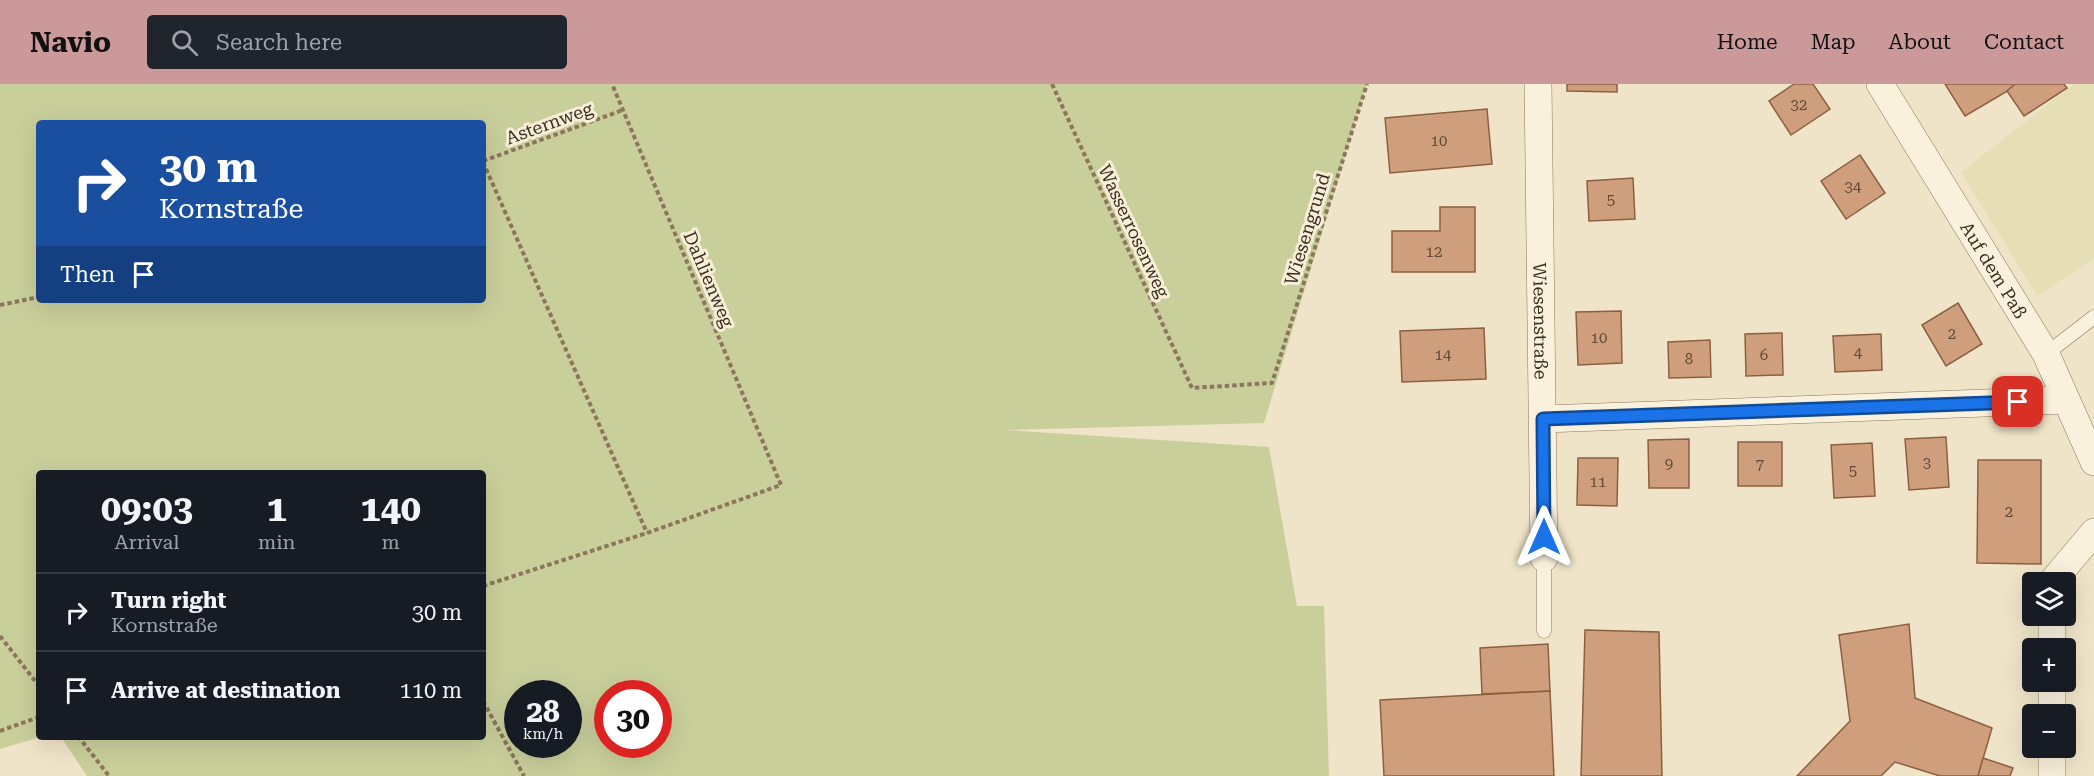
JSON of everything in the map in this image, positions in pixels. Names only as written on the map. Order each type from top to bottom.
[{"type":"street","name":"Wiesenstraße","points":[[1538,84],[1544,558]]},
{"type":"street","name":"Auf dem Paß","points":[[1880,84],[2046,354],[2094,462]]},
{"type":"street","points":[[1543,419],[2066,400]]},
{"type":"street","points":[[2060,572],[2094,532]]},
{"type":"street","points":[[2052,758],[2052,776]]},
{"type":"lane","points":[[2046,354],[2094,317]]},
{"type":"lane","points":[[1544,558],[1544,631]]},
{"type":"path","name":"Dahlienweg","points":[[612,84],[781,485],[647,533]]},
{"type":"path","name":"Wasserrosenweg","points":[[1052,84],[1192,388],[1272,383]]},
{"type":"path","name":"Wiesengrund","points":[[1272,383],[1366,84]]},
{"type":"path","name":"Asternweg","points":[[486,160],[623,110]]},
{"type":"path","points":[[486,168],[647,533],[486,585]]},
{"type":"path","points":[[0,306],[36,298]]},
{"type":"path","points":[[0,636],[36,682]]},
{"type":"path","points":[[486,706],[524,776]]},
{"type":"path","points":[[0,731],[36,718]]},
{"type":"path","points":[[81,740],[109,776]]},
{"type":"shaded area","points":[[2074,84],[2094,84],[2094,259],[2037,296],[1961,172]]},
{"type":"green space","points":[[0,84],[1367,84],[1264,423],[1006,430],[1269,447],[1297,606],[1324,606],[1329,776],[87,776],[63,740],[486,740],[486,470],[36,470],[36,738],[0,749]]},
{"type":"building","points":[[1567,84],[1617,84],[1617,92],[1567,91]]},
{"type":"building","points":[[1794,84],[1813,84],[1830,109],[1791,135],[1769,101]]},
{"type":"building","points":[[1945,84],[2015,84],[2016,86],[1965,116]]},
{"type":"building","points":[[2015,84],[2064,84],[2067,88],[2024,116],[2007,91]]},
{"type":"building","points":[[1487,109],[1492,164],[1390,173],[1385,118]]},
{"type":"building","points":[[1860,155],[1885,193],[1846,219],[1821,181]]},
{"type":"building","points":[[1633,178],[1635,219],[1589,221],[1587,181]]},
{"type":"building","points":[[1440,207],[1475,207],[1475,272],[1392,272],[1392,231],[1440,231]]},
{"type":"building","points":[[1958,303],[1982,344],[1946,366],[1922,325]]},
{"type":"building","points":[[1621,311],[1622,363],[1578,365],[1576,312]]},
{"type":"building","points":[[1484,328],[1486,379],[1402,382],[1400,331]]},
{"type":"building","points":[[1782,333],[1783,375],[1746,376],[1745,334]]},
{"type":"building","points":[[1881,334],[1882,370],[1835,372],[1833,336]]},
{"type":"building","points":[[1710,340],[1711,377],[1669,378],[1668,342]]},
{"type":"building","points":[[1946,437],[1949,487],[1909,490],[1905,439]]},
{"type":"building","points":[[1689,439],[1689,488],[1649,488],[1648,440]]},
{"type":"building","points":[[1738,442],[1782,442],[1782,486],[1738,486]]},
{"type":"building","points":[[1872,443],[1875,496],[1834,498],[1831,445]]},
{"type":"building","points":[[1578,458],[1618,458],[1617,506],[1577,505]]},
{"type":"building","points":[[1978,460],[2041,460],[2041,564],[1977,563]]},
{"type":"building","points":[[1909,624],[1915,698],[1992,728],[1978,776],[1940,776],[1895,762],[1881,776],[1797,776],[1850,721],[1839,635]]},
{"type":"building","points":[[1585,630],[1659,632],[1662,776],[1581,776]]},
{"type":"building","points":[[1548,644],[1550,691],[1482,694],[1480,648]]},
{"type":"building","points":[[1550,691],[1554,776],[1384,776],[1380,700]]},
{"type":"building","points":[[1983,758],[2013,768],[2010,776],[1978,776]]},
{"type":"route","points":[[1544,537],[1543,419],[2018,402]]}]
